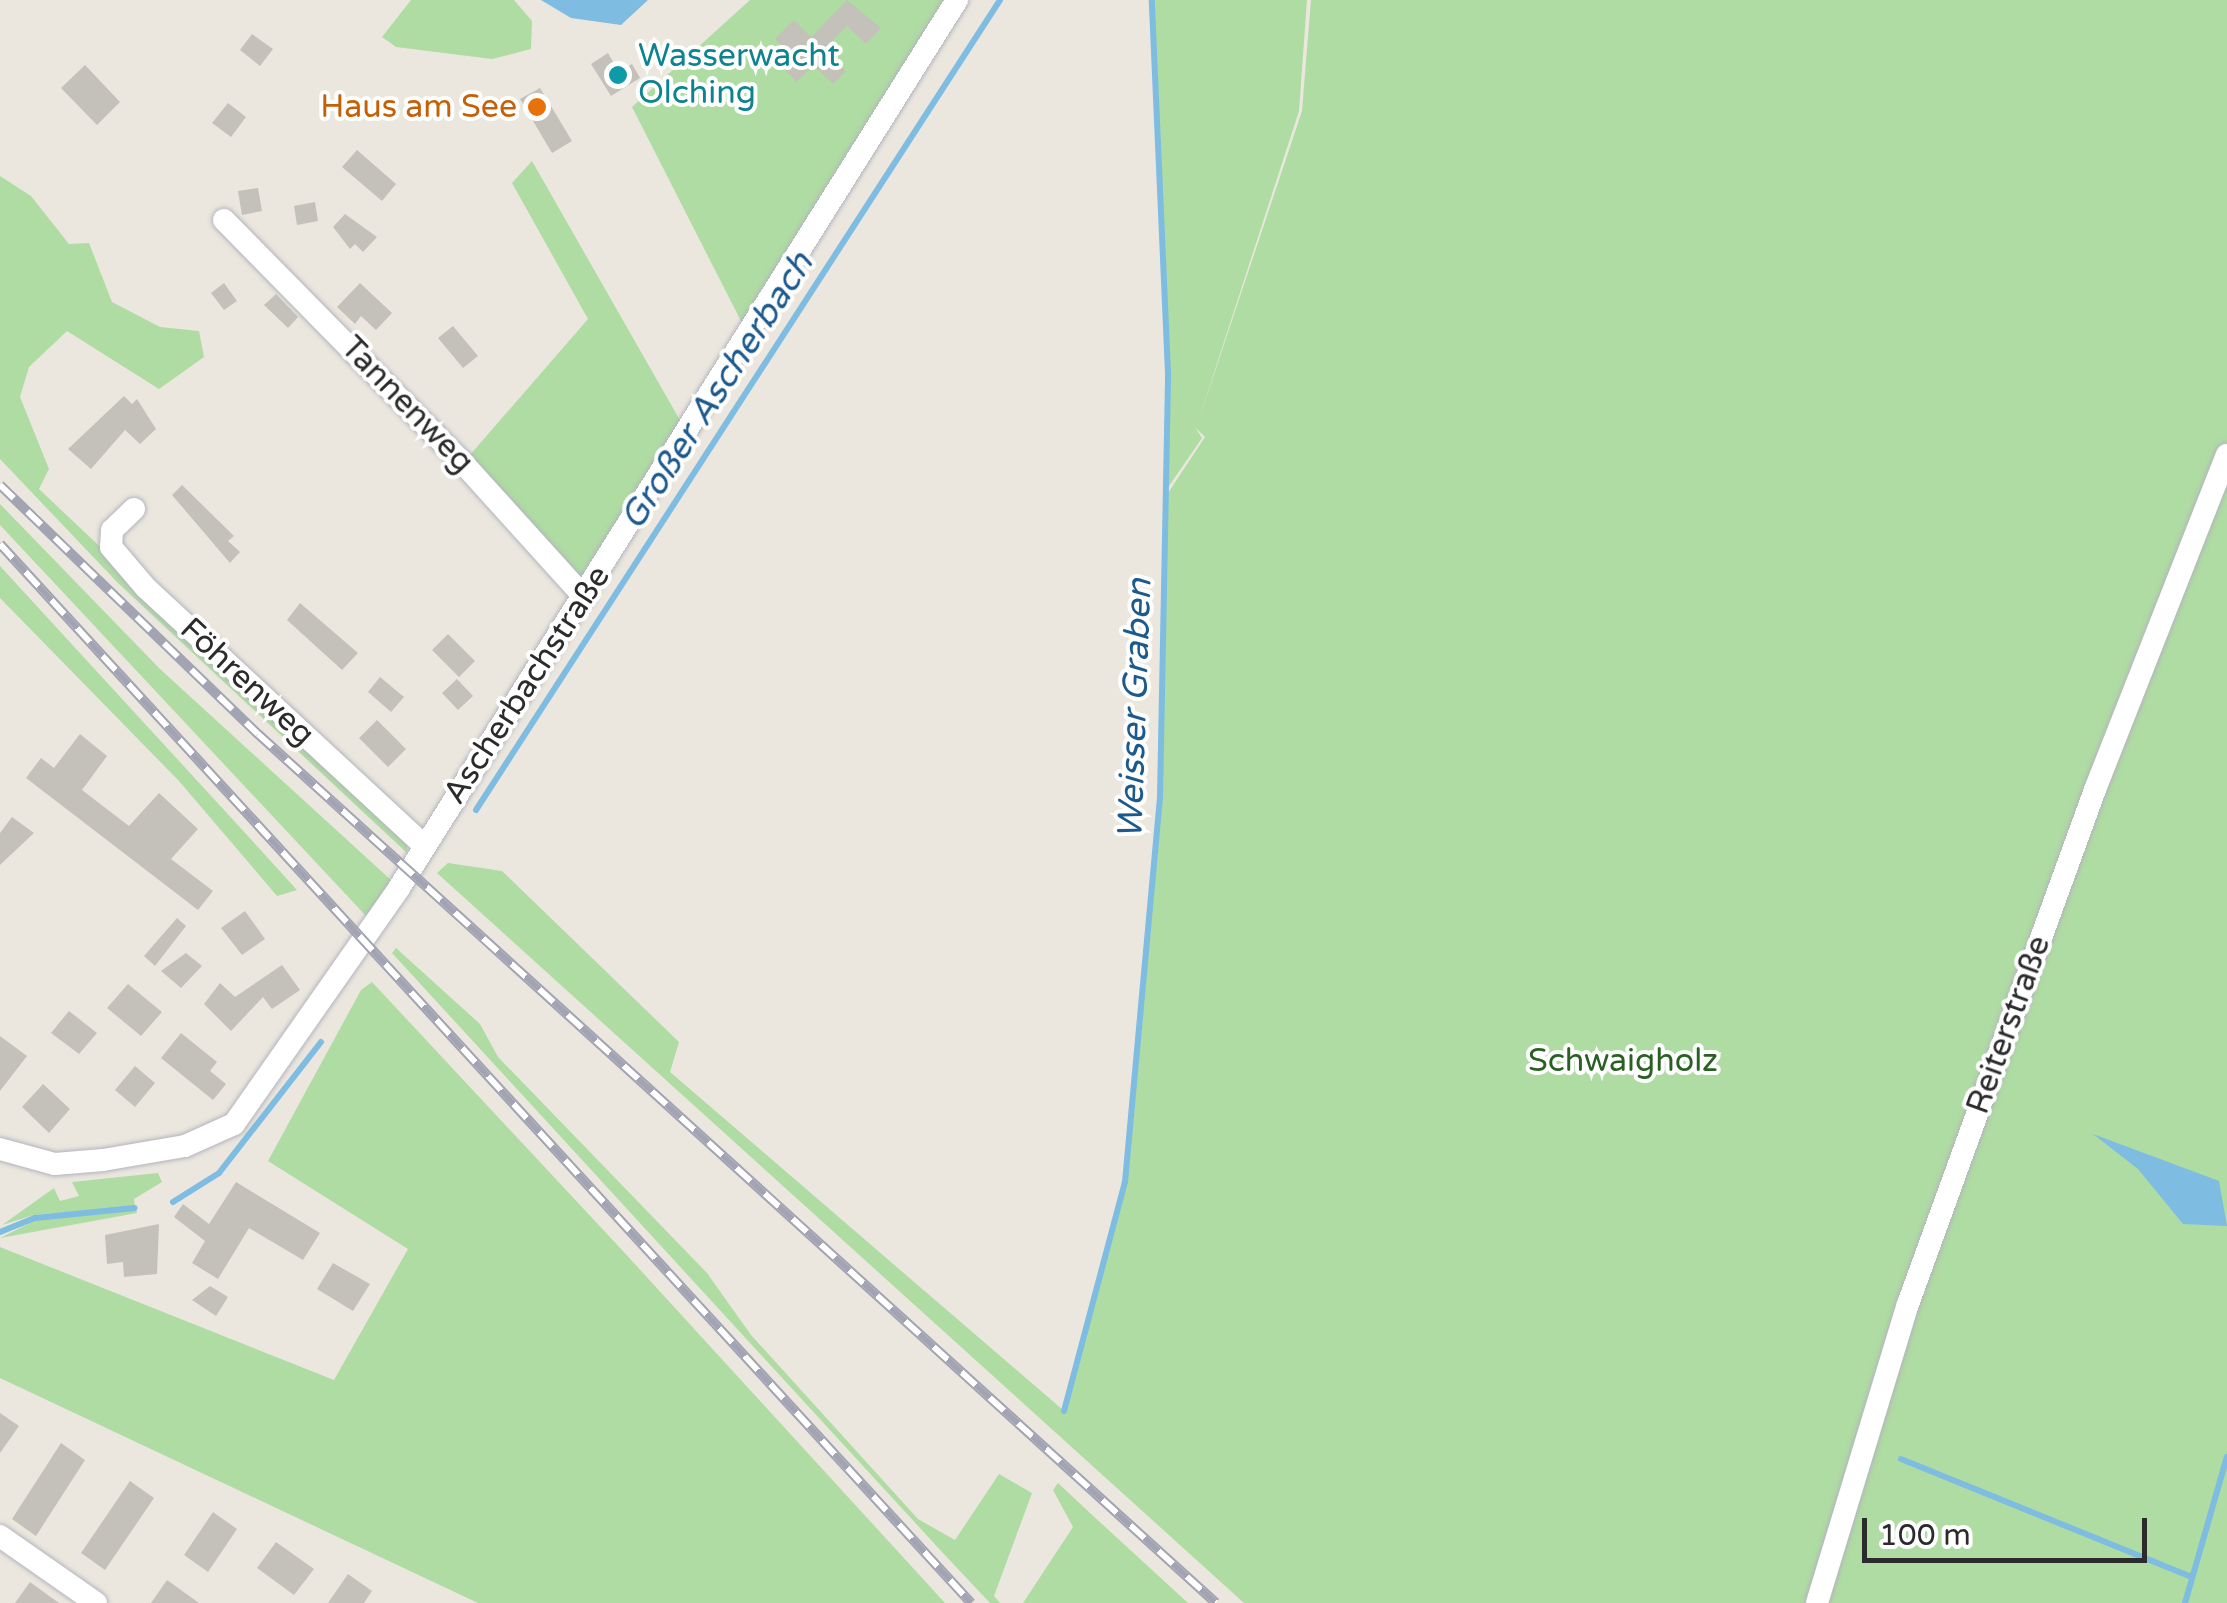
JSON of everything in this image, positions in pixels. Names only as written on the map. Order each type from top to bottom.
[{"type":"street","name":"Ascherbachstraße","points":[[0,1149],[55,1164],[215,1136],[234,1124],[350,961],[584,598],[957,0]]},
{"type":"street","name":"Tannenweg","points":[[224,220],[450,449],[584,598]]},
{"type":"street","name":"Reiterstraße","points":[[1817,1603],[1908,1304],[2089,806],[2227,455]]},
{"type":"street","name":"Föhrenweg","points":[[134,509],[112,530],[111,547],[146,588],[424,845]]},
{"type":"street","points":[[0,1536],[96,1603]]},
{"type":"green space","points":[[411,0],[514,0],[532,21],[531,49],[492,59],[396,47],[382,37]]},
{"type":"green space","points":[[750,0],[952,0],[744,327],[632,107]]},
{"type":"green space","name":"Schwaigholz","points":[[1153,0],[1307,0],[1299,111],[1197,425],[1302,111],[1311,0],[2227,0],[2227,1603],[1244,1603],[437,873],[448,863],[502,871],[679,1042],[670,1072],[1063,1410],[1125,1182],[1160,797],[1166,496],[1205,437],[1195,427],[1202,438],[1169,486]]},
{"type":"green space","points":[[532,161],[681,422],[578,586],[463,463],[588,319],[512,183]]},
{"type":"green space","points":[[0,176],[31,196],[69,244],[89,243],[112,302],[160,327],[199,331],[204,357],[159,389],[67,331],[29,367],[20,397],[49,469],[39,489],[408,838],[407,853],[117,582],[0,459]]},
{"type":"green space","points":[[0,504],[160,669],[391,880],[367,917],[0,525]]},
{"type":"green space","points":[[0,566],[297,890],[277,896],[179,781],[0,598]]},
{"type":"green space","points":[[396,948],[480,1024],[498,1057],[707,1273],[751,1335],[918,1519],[955,1540],[999,1474],[1032,1493],[994,1596],[1000,1603],[990,1603],[942,1552],[392,953]]},
{"type":"green space","points":[[372,982],[945,1603],[478,1603],[0,1378],[0,1247],[334,1380],[408,1249],[268,1161],[361,990]]},
{"type":"green space","points":[[158,1173],[162,1182],[134,1199],[135,1206],[34,1215],[2,1225],[54,1188],[60,1201],[79,1196],[72,1182]]},
{"type":"green space","points":[[136,1210],[137,1213],[0,1238],[36,1220]]},
{"type":"green space","points":[[1058,1483],[1188,1603],[1023,1603],[1073,1527],[1053,1490]]},
{"type":"water","points":[[541,0],[648,0],[621,25],[571,18]]},
{"type":"water","points":[[2093,1134],[2219,1181],[2227,1226],[2183,1224],[2138,1169]]},
{"type":"building","points":[[847,0],[881,28],[866,44],[847,26],[824,49],[846,71],[833,84],[813,65],[797,82],[784,69],[795,58],[775,39],[794,20],[811,37]]},
{"type":"building","points":[[252,34],[273,49],[260,66],[240,50]]},
{"type":"building","name":"Wasserwacht Olching","points":[[608,53],[619,72],[632,64],[640,78],[611,96],[591,64]]},
{"type":"building","points":[[85,65],[120,102],[97,125],[61,88]]},
{"type":"building","points":[[540,88],[572,141],[552,153],[520,99]]},
{"type":"building","points":[[228,103],[246,117],[231,137],[212,123]]},
{"type":"building","points":[[357,150],[396,184],[382,201],[342,167]]},
{"type":"building","points":[[258,188],[262,211],[242,215],[238,191]]},
{"type":"building","points":[[315,202],[318,221],[297,225],[294,206]]},
{"type":"building","points":[[345,214],[377,237],[363,252],[355,244],[350,249],[333,227]]},
{"type":"building","points":[[224,283],[237,301],[224,310],[211,293]]},
{"type":"building","points":[[360,283],[392,313],[376,330],[361,316],[355,324],[337,307]]},
{"type":"building","points":[[276,294],[298,317],[288,328],[264,305]]},
{"type":"building","points":[[453,326],[478,356],[463,368],[438,338]]},
{"type":"building","points":[[124,396],[132,404],[137,399],[156,429],[140,444],[125,430],[91,469],[68,449]]},
{"type":"building","points":[[182,485],[234,536],[228,541],[240,552],[230,563],[172,495]]},
{"type":"building","points":[[300,603],[358,653],[342,670],[287,620]]},
{"type":"building","points":[[448,634],[475,661],[459,677],[432,650]]},
{"type":"building","points":[[380,677],[404,697],[391,712],[368,692]]},
{"type":"building","points":[[457,679],[473,696],[458,710],[442,693]]},
{"type":"building","points":[[377,720],[406,749],[388,767],[359,738]]},
{"type":"building","points":[[80,734],[107,756],[82,790],[129,826],[159,793],[198,829],[171,859],[213,891],[198,910],[26,778],[41,758],[54,768]]},
{"type":"building","points":[[12,817],[34,833],[0,865],[0,833]]},
{"type":"building","points":[[245,911],[265,939],[242,955],[221,928]]},
{"type":"building","points":[[177,918],[186,926],[155,966],[144,956]]},
{"type":"building","points":[[186,953],[202,966],[181,988],[161,971]]},
{"type":"building","points":[[282,965],[300,990],[272,1009],[263,997],[231,1031],[204,1004],[220,983],[235,997]]},
{"type":"building","points":[[128,984],[162,1012],[141,1036],[107,1008]]},
{"type":"building","points":[[69,1011],[97,1033],[79,1054],[51,1033]]},
{"type":"building","points":[[181,1033],[217,1062],[210,1071],[226,1084],[213,1100],[161,1058]]},
{"type":"building","points":[[0,1036],[27,1056],[0,1091]]},
{"type":"building","points":[[135,1066],[155,1083],[135,1107],[115,1090]]},
{"type":"building","points":[[43,1084],[70,1109],[49,1133],[22,1107]]},
{"type":"building","points":[[236,1182],[320,1233],[303,1260],[249,1228],[218,1279],[192,1263],[205,1241],[174,1217],[183,1204],[209,1224]]},
{"type":"building","points":[[159,1224],[157,1274],[124,1277],[123,1262],[107,1264],[105,1235]]},
{"type":"building","points":[[333,1263],[370,1284],[353,1311],[317,1289]]},
{"type":"building","points":[[210,1286],[228,1297],[216,1316],[192,1300]]},
{"type":"building","points":[[0,1413],[19,1426],[0,1453]]},
{"type":"building","points":[[61,1443],[85,1460],[36,1536],[12,1519]]},
{"type":"building","points":[[130,1481],[154,1498],[105,1570],[81,1553]]},
{"type":"building","points":[[213,1512],[237,1529],[208,1572],[184,1555]]},
{"type":"building","points":[[276,1542],[314,1569],[294,1595],[257,1568]]},
{"type":"building","points":[[348,1574],[372,1591],[364,1603],[328,1603]]},
{"type":"building","points":[[167,1580],[199,1603],[151,1603]]},
{"type":"building","points":[[30,1582],[59,1603],[15,1603]]},
{"type":"waterway","name":"Großer Ascherbach","points":[[476,810],[1000,0]]},
{"type":"waterway","name":"Weisser Graben","points":[[1064,1411],[1125,1182],[1160,797],[1168,373],[1152,0]]},
{"type":"waterway","name":"Großer Ascherbach","points":[[173,1202],[219,1173],[321,1042]]},
{"type":"waterway","name":"Großer Ascherbach","points":[[0,1232],[35,1218],[135,1208]]},
{"type":"waterway","points":[[2185,1603],[2227,1457]]},
{"type":"waterway","points":[[1901,1459],[2191,1577]]},
{"type":"railway","points":[[0,485],[258,734],[1216,1603]]},
{"type":"railway","points":[[0,544],[971,1603]]},
{"type":"place","name":"Wasserwacht Olching","points":[[618,75]]},
{"type":"place","name":"Haus am See","points":[[537,107]]}]
